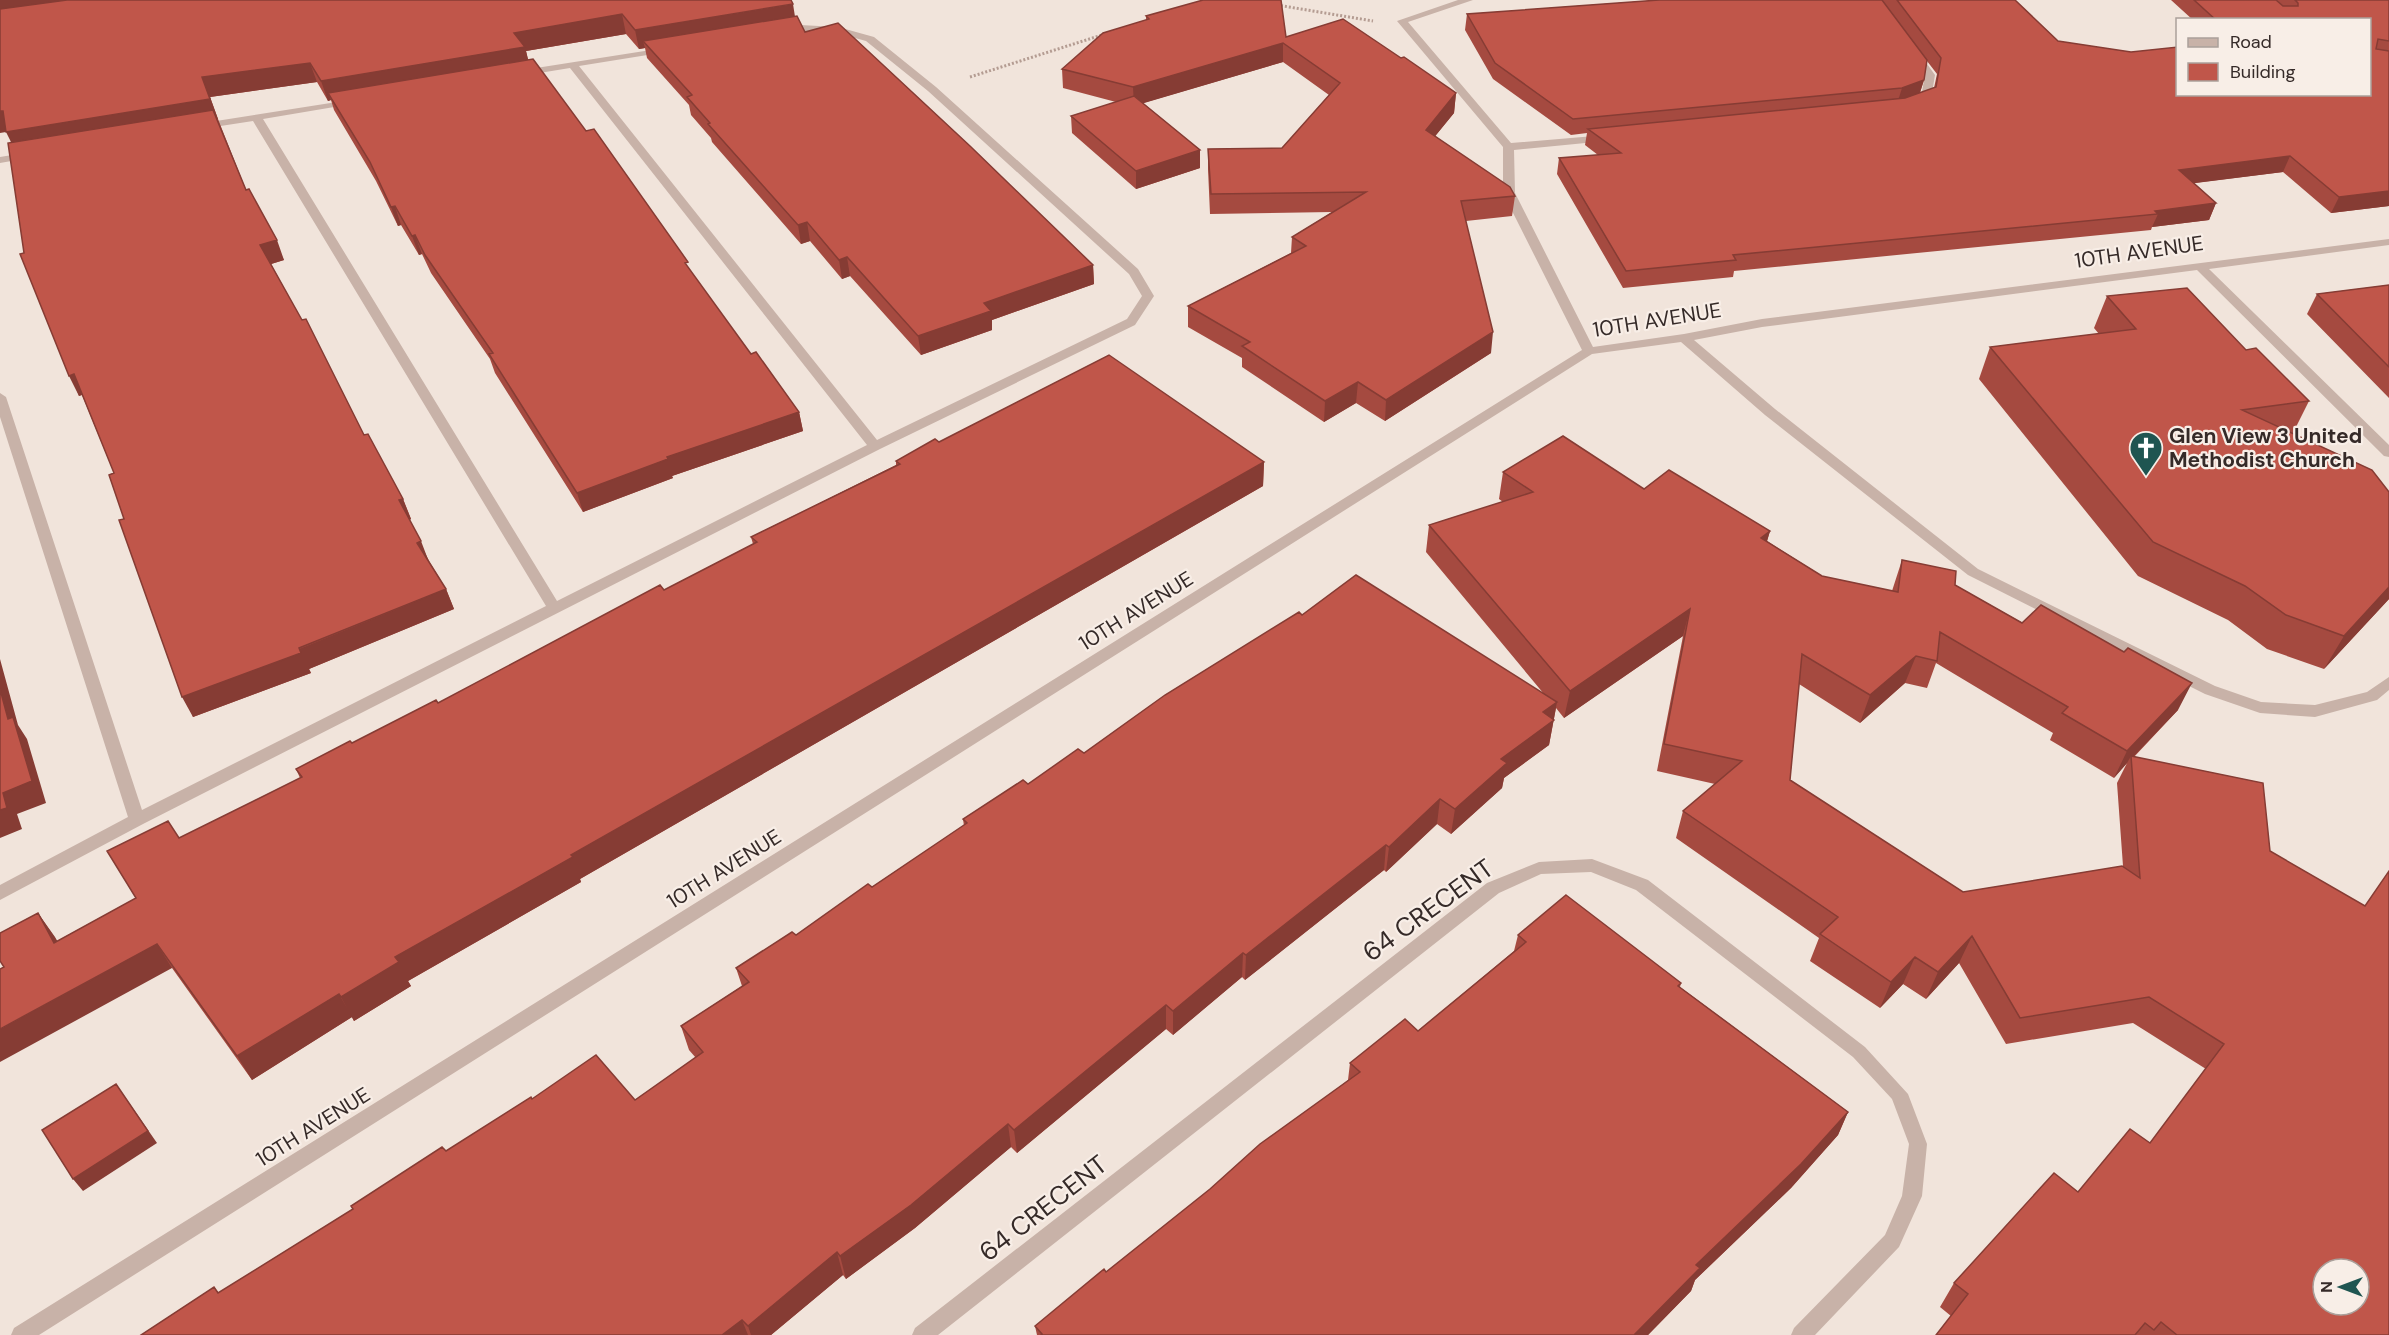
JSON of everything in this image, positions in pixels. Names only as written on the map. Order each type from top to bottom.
[{"type":"street","points":[[1468,0],[1402,21],[1508,147],[1509,193],[1589,351]]},
{"type":"street","points":[[0,893],[137,820],[875,446],[1131,322],[1148,296],[1134,272],[932,89],[870,39],[838,30],[800,28],[766,33]]},
{"type":"street","points":[[1908,47],[1930,75],[1926,99],[1908,106]]},
{"type":"street","points":[[502,76],[675,48]]},
{"type":"street","points":[[572,64],[875,446]]},
{"type":"street","points":[[186,129],[362,99]]},
{"type":"street","points":[[256,117],[555,609]]},
{"type":"street","points":[[1508,147],[1615,137]]},
{"type":"street","points":[[0,160],[47,152]]},
{"type":"street","name":"10TH AVENUE","points":[[21,1335],[1589,351],[1684,338],[1762,323],[2389,242]]},
{"type":"street","points":[[2199,266],[2389,453]]},
{"type":"street","points":[[1684,338],[1770,412],[1973,572],[2210,690],[2260,707],[2315,711],[2372,696],[2389,682]]},
{"type":"street","points":[[0,397],[137,820]]},
{"type":"street","name":"64 CRECENT","points":[[922,1335],[1493,888],[1539,868],[1592,865],[1642,885],[1859,1052],[1899,1094],[1918,1144],[1912,1196],[1892,1241],[1801,1335]]},
{"type":"path","points":[[1273,4],[1367,21],[1402,21]]},
{"type":"path","points":[[932,89],[1113,31]]},
{"type":"building","points":[[67,0],[791,0],[793,4],[635,30],[622,14],[514,33],[525,47],[321,81],[310,63],[202,77],[210,99],[6,132],[3,111],[0,111],[0,9]]},
{"type":"building","points":[[1203,0],[1281,0],[1286,37],[1343,19],[1456,93],[1426,130],[1510,187],[1515,196],[1461,201],[1493,332],[1386,400],[1358,382],[1325,401],[1242,346],[1250,342],[1188,306],[1306,246],[1292,237],[1366,192],[1211,194],[1208,149],[1282,148],[1340,83],[1283,43],[1133,87],[1062,69],[1103,33],[1149,19],[1146,16]]},
{"type":"building","points":[[1659,0],[1882,0],[1927,60],[1924,80],[1902,88],[1573,119],[1495,63],[1467,14]]},
{"type":"building","points":[[1897,0],[2015,0],[2058,41],[2131,52],[2176,47],[2176,96],[2371,96],[2371,18],[2214,18],[2194,0],[2276,0],[2283,6],[2298,6],[2295,0],[2389,0],[2389,41],[2378,39],[2376,49],[2389,51],[2389,191],[2339,197],[2290,156],[2179,170],[2216,203],[2155,211],[2158,214],[1733,255],[1736,260],[1626,271],[1559,158],[1621,153],[1588,129],[1905,98],[1936,87],[1941,58]]},
{"type":"building","points":[[797,16],[805,32],[838,23],[1093,265],[984,303],[991,311],[918,336],[847,257],[839,260],[807,222],[798,225],[708,124],[710,123],[687,97],[692,95],[643,41]]},
{"type":"building","points":[[533,59],[586,131],[594,129],[688,262],[685,263],[751,354],[756,352],[799,412],[667,457],[668,459],[577,493],[489,354],[493,353],[425,255],[415,235],[412,236],[395,206],[391,207],[370,162],[328,93]]},
{"type":"building","points":[[1134,96],[1200,150],[1136,171],[1071,116]]},
{"type":"building","points":[[213,110],[246,190],[249,189],[277,240],[260,245],[302,320],[306,319],[364,435],[368,434],[403,499],[399,500],[421,541],[417,543],[446,589],[299,648],[301,653],[182,697],[119,520],[124,519],[109,475],[114,473],[74,374],[69,376],[20,254],[24,253],[8,143]]},
{"type":"building","points":[[2389,285],[2389,367],[2317,294]]},
{"type":"building","points":[[2187,288],[2246,350],[2256,348],[2309,401],[2242,410],[2372,470],[2389,492],[2389,587],[2344,636],[2286,615],[2245,586],[2153,542],[1990,347],[2136,329],[2107,296]]},
{"type":"building","points":[[1109,355],[1264,462],[571,855],[573,857],[395,957],[399,962],[341,997],[339,994],[237,1056],[157,944],[0,1029],[0,969],[4,967],[0,961],[0,933],[38,913],[54,943],[136,898],[107,851],[168,821],[179,838],[302,777],[296,769],[436,700],[438,703],[660,585],[664,590],[757,542],[751,537],[900,464],[896,461],[935,439],[939,442]]},
{"type":"building","points":[[1563,436],[1644,489],[1669,470],[1770,531],[1761,538],[1822,576],[1898,592],[1902,560],[1956,571],[1955,585],[2022,623],[2041,605],[2124,652],[2128,648],[2192,683],[2127,751],[2062,713],[2068,707],[1940,632],[1937,661],[1916,656],[1870,695],[1802,654],[1790,780],[1963,892],[2122,866],[2140,878],[2131,756],[2263,783],[2270,851],[2365,906],[2389,871],[2389,1335],[2177,1335],[2161,1322],[2154,1330],[2145,1323],[2135,1335],[1936,1335],[1968,1294],[1954,1283],[2054,1173],[2078,1192],[2130,1129],[2150,1143],[2224,1044],[2149,997],[2020,1018],[1972,936],[1938,972],[1915,957],[1891,982],[1820,934],[1838,917],[1683,811],[1742,761],[1664,744],[1690,609],[1570,691],[1429,525],[1533,492],[1503,472]]},
{"type":"building","points":[[1356,575],[1557,702],[1543,712],[1554,720],[1501,759],[1507,763],[1455,809],[1440,799],[1389,847],[1386,845],[1246,955],[1243,953],[1173,1011],[1166,1005],[1014,1130],[1008,1124],[911,1205],[840,1256],[837,1252],[748,1326],[742,1320],[722,1335],[141,1335],[214,1287],[218,1293],[353,1209],[351,1206],[442,1147],[446,1151],[531,1097],[532,1099],[596,1055],[635,1100],[703,1052],[681,1026],[749,982],[736,968],[792,932],[796,935],[868,884],[872,887],[967,823],[963,819],[1023,780],[1028,784],[1078,749],[1084,753],[1165,695],[1299,612],[1302,615]]},
{"type":"building","points":[[0,689],[8,719],[13,717],[32,781],[3,793],[7,808],[0,810]]},
{"type":"building","points":[[1566,895],[1681,983],[1678,986],[1848,1112],[1801,1164],[1696,1265],[1700,1268],[1634,1335],[1041,1335],[1035,1326],[1104,1269],[1106,1272],[1210,1189],[1260,1144],[1360,1072],[1350,1063],[1405,1019],[1418,1031],[1526,942],[1518,935]]},
{"type":"building","points":[[116,1084],[148,1131],[73,1179],[42,1130]]},
{"type":"place","name":"Glen View 3 United Methodist Church","points":[[2146,477]]}]
